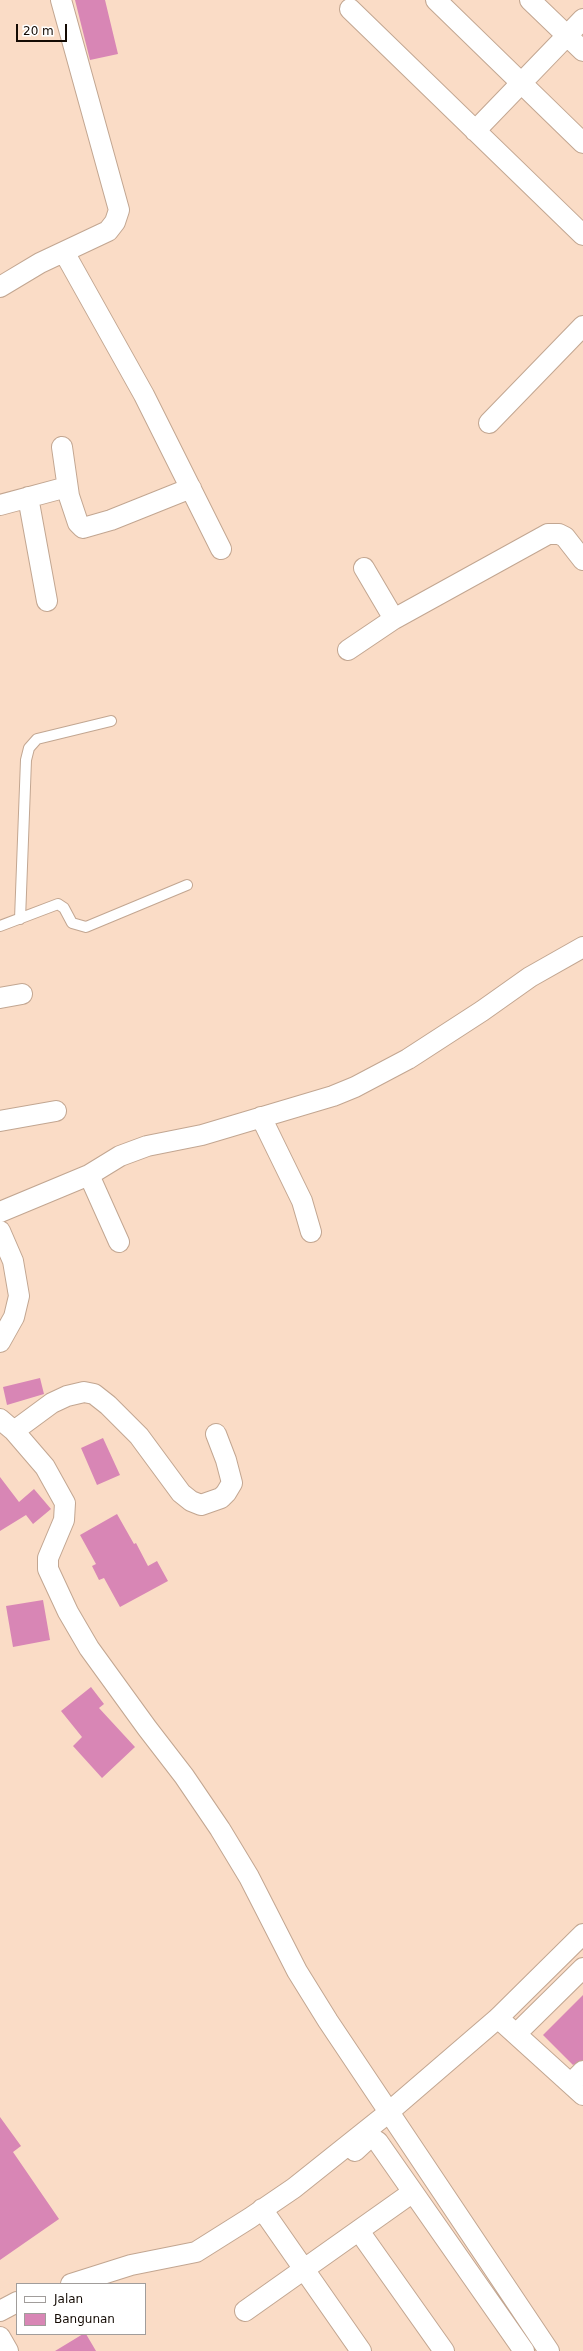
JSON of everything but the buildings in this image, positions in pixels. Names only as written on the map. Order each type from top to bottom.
[{"type":"street","points":[[0,287],[40,262],[108,231],[115,222],[119,210],[61,0]]},
{"type":"street","points":[[436,0],[583,143]]},
{"type":"street","points":[[530,0],[583,51]]},
{"type":"street","points":[[350,9],[583,235]]},
{"type":"street","points":[[475,131],[583,19]]},
{"type":"street","points":[[64,252],[144,396],[221,549]]},
{"type":"street","points":[[489,424],[583,326]]},
{"type":"street","points":[[62,448],[67,486],[78,523],[82,528],[112,520],[191,488]]},
{"type":"street","points":[[0,505],[67,486]]},
{"type":"street","points":[[28,497],[47,601]]},
{"type":"street","points":[[348,650],[394,619],[548,534],[559,534],[565,537],[583,560]]},
{"type":"street","points":[[364,568],[394,619]]},
{"type":"street","points":[[0,1212],[89,1175],[120,1156],[146,1146],[202,1135],[356,1087],[408,1059],[482,1011],[530,977],[583,947]]},
{"type":"street","points":[[0,998],[22,994]]},
{"type":"street","points":[[0,1121],[56,1112]]},
{"type":"street","points":[[261,1117],[302,1201],[311,1232]]},
{"type":"street","points":[[89,1175],[119,1242]]},
{"type":"street","points":[[0,1231],[12,1261],[19,1296],[14,1317],[0,1342]]},
{"type":"street","points":[[216,1434],[226,1460],[232,1483],[221,1498],[202,1505],[191,1501],[181,1493],[140,1436],[108,1405],[94,1394],[84,1392],[67,1396],[7,1425],[45,1467],[65,1503],[64,1520],[48,1558],[48,1569],[68,1612],[89,1648],[184,1776],[220,1829],[249,1877],[297,1971],[353,2060],[549,2351]]},
{"type":"street","points":[[206,2259],[389,2112],[498,2018],[583,1934]]},
{"type":"street","points":[[516,2034],[583,1968]]},
{"type":"street","points":[[498,2018],[516,2034],[579,2083]]},
{"type":"street","points":[[74,2283],[131,2265],[196,2252],[264,2213],[371,2138],[378,2142],[524,2351]]},
{"type":"street","points":[[245,2311],[413,2192]]},
{"type":"street","points":[[264,2213],[361,2351]]},
{"type":"street","points":[[359,2231],[444,2351]]},
{"type":"street","points":[[0,2311],[16,2303]]},
{"type":"street","points":[[0,2337],[8,2351]]},
{"type":"lane","points":[[20,919],[26,760],[28,748],[37,739],[111,721]]},
{"type":"lane","points":[[0,926],[58,904],[64,908],[72,923],[86,927],[186,885]]}]
